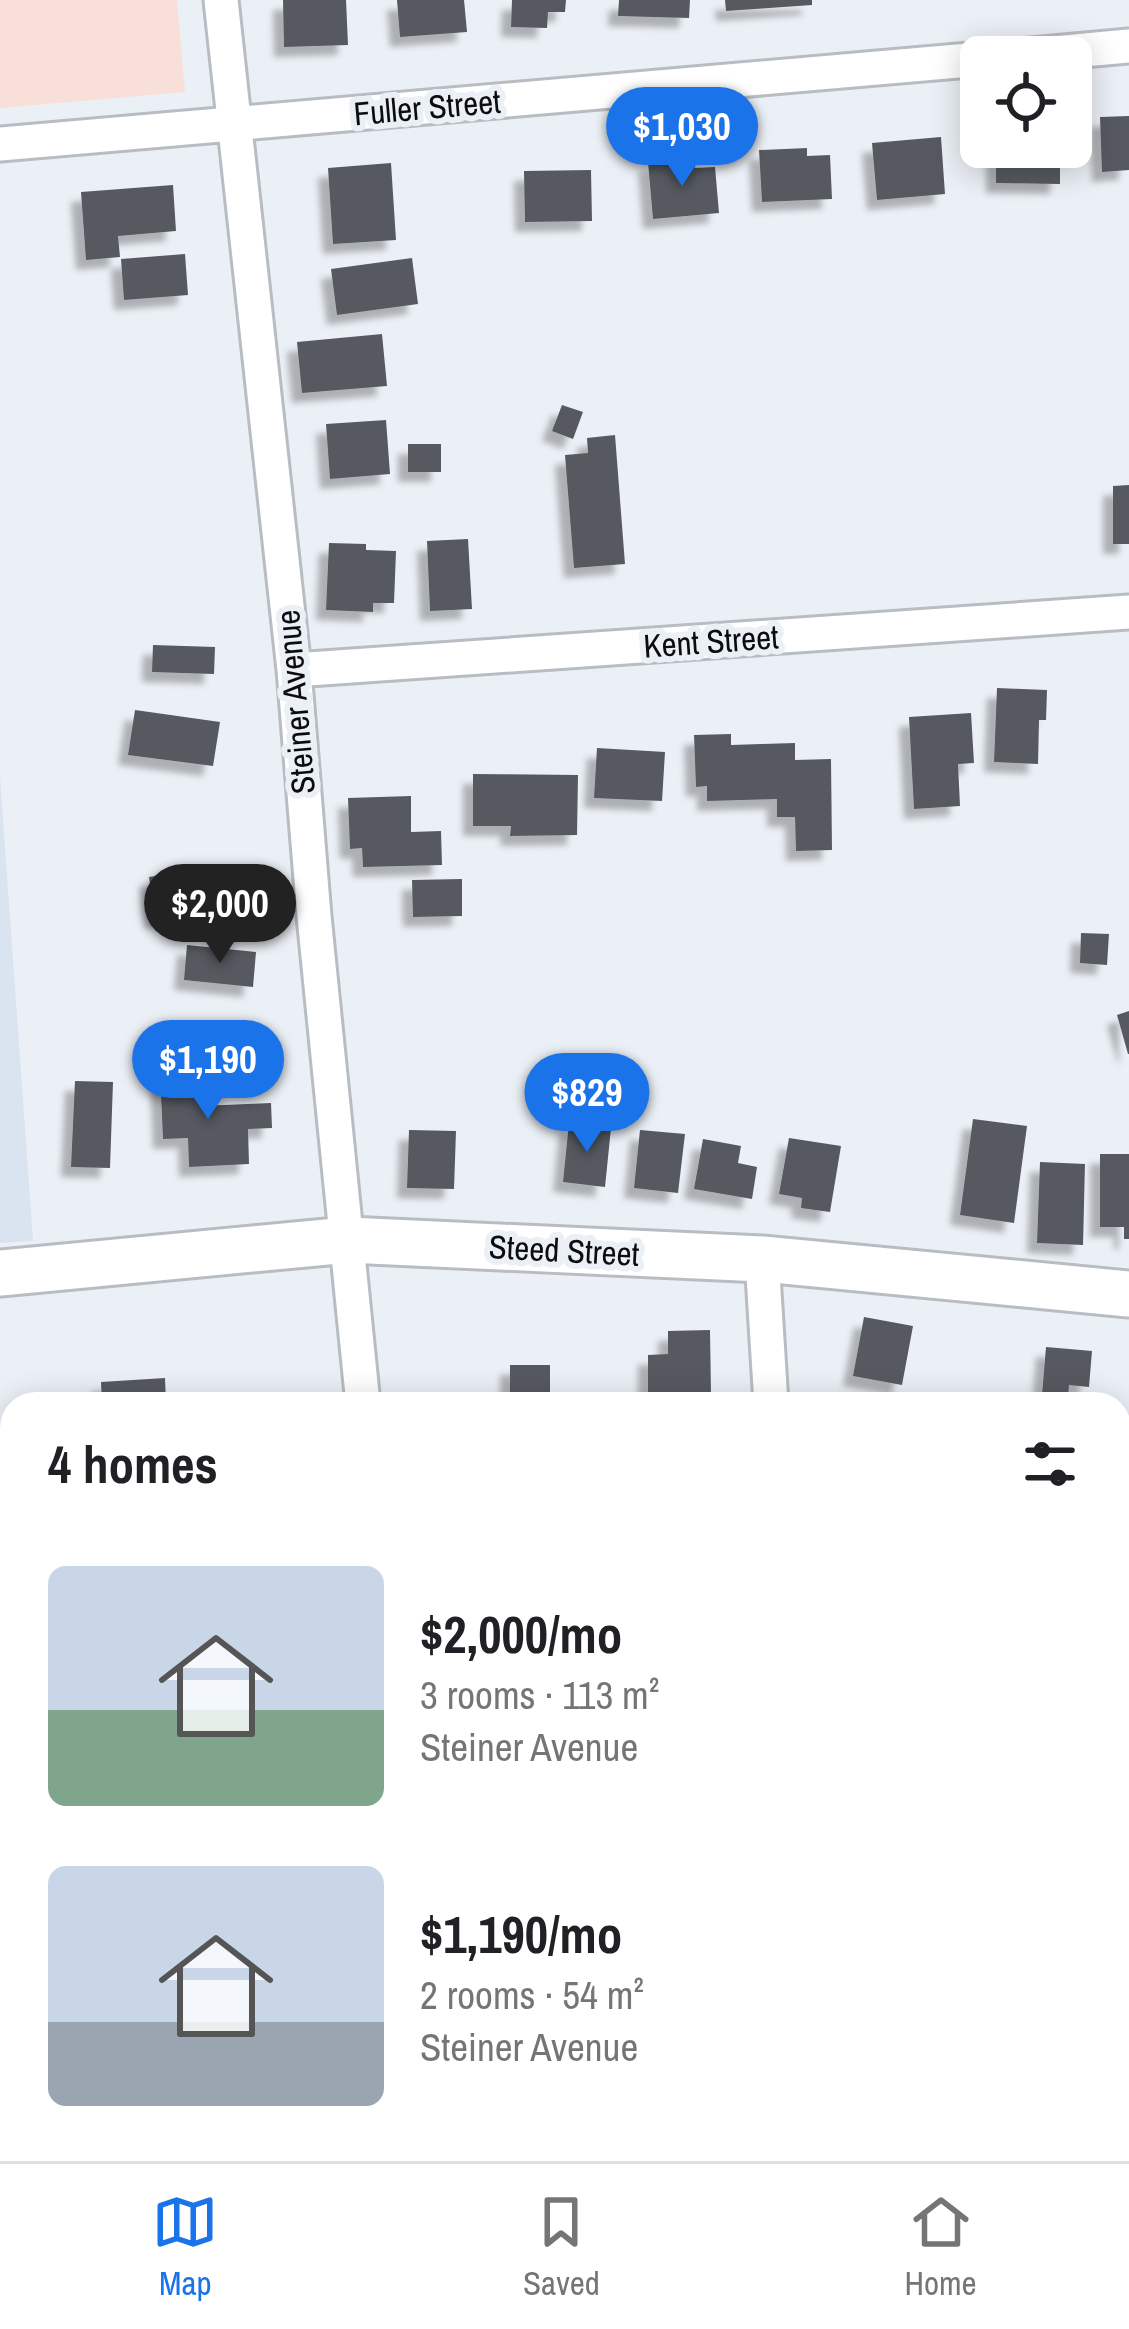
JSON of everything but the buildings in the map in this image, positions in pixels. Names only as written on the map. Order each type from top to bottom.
[{"type":"street","name":"Steiner Avenue","points":[[220,0],[294,670],[362,1392]]},
{"type":"street","points":[[1092,49],[1129,46]]},
{"type":"street","name":"Fuller Street","points":[[0,144],[960,61]]},
{"type":"street","name":"Kent Street","points":[[294,670],[1129,612]]},
{"type":"street","name":"Steed Street","points":[[0,1273],[348,1240],[762,1259],[1129,1294]]},
{"type":"street","points":[[762,1259],[770,1392]]},
{"type":"shaded area","points":[[0,0],[177,0],[185,92],[0,108]]},
{"type":"shaded area","points":[[0,777],[33,1241],[0,1243]]}]
